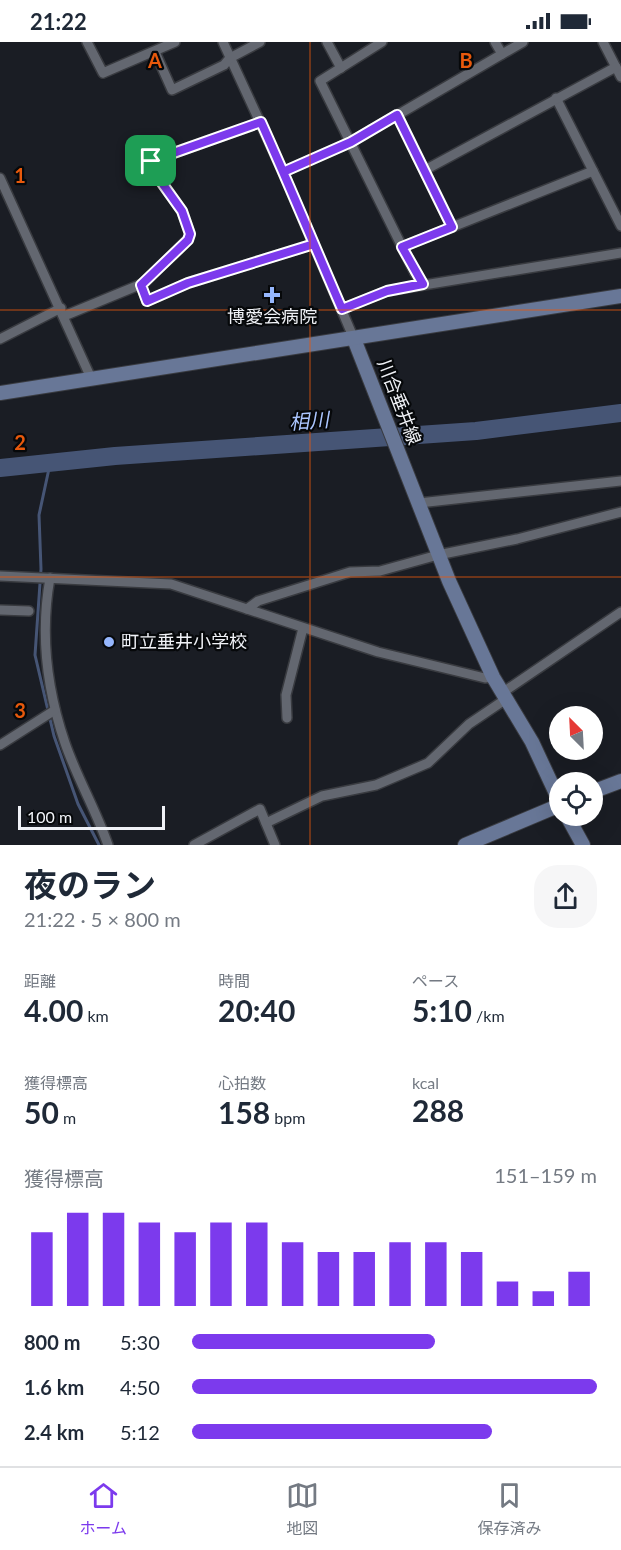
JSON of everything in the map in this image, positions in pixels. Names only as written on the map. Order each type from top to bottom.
[{"type":"main road","points":[[0,393],[92,378],[357,345],[621,296]]},
{"type":"main road","name":"川合垂井線","points":[[357,345],[438,555],[493,677],[532,742],[549,779]]},
{"type":"main road","points":[[603,788],[621,781]]},
{"type":"main road","points":[[465,845],[549,808]]},
{"type":"main road","points":[[573,826],[583,845]]},
{"type":"street","points":[[87,42],[103,73],[175,42]]},
{"type":"street","points":[[224,42],[357,345]]},
{"type":"street","points":[[155,52],[172,90],[224,65],[230,58],[260,42]]},
{"type":"street","points":[[327,42],[341,68]]},
{"type":"street","points":[[382,42],[320,81],[402,247],[423,284]]},
{"type":"street","points":[[495,42],[502,54]]},
{"type":"street","points":[[283,172],[351,142],[523,42]]},
{"type":"street","points":[[603,42],[621,77]]},
{"type":"street","points":[[424,170],[616,66]]},
{"type":"street","points":[[556,98],[621,226]]},
{"type":"street","points":[[397,115],[452,227]]},
{"type":"street","points":[[0,339],[62,312],[141,285],[188,240],[190,234],[182,211],[152,169],[151,161],[261,122]]},
{"type":"street","points":[[402,247],[593,171]]},
{"type":"street","points":[[0,178],[92,378]]},
{"type":"street","points":[[141,285],[147,301],[188,283],[314,244]]},
{"type":"street","points":[[342,309],[387,291],[621,253]]},
{"type":"street","points":[[417,499],[621,481]]},
{"type":"street","points":[[247,609],[258,602],[350,572],[380,571],[621,512]]},
{"type":"street","points":[[0,576],[171,584],[378,652],[485,678],[493,677]]},
{"type":"street","points":[[50,578],[44,645],[55,710],[65,743],[108,845]]},
{"type":"street","points":[[0,610],[29,611]]},
{"type":"street","points":[[266,823],[322,796],[376,784],[428,763],[469,724],[504,696],[621,612]]},
{"type":"street","points":[[287,718],[286,694],[303,628]]},
{"type":"street","points":[[0,745],[55,710]]},
{"type":"street","points":[[194,845],[260,809],[275,845]]},
{"type":"waterway","name":"相川","points":[[0,468],[115,456],[476,431],[621,413]]},
{"type":"waterway","name":"相川","points":[[0,461],[3,467]]},
{"type":"waterway","points":[[50,464],[39,515],[41,569],[35,655],[54,736],[78,804],[99,845]]},
{"type":"place","name":"博愛会病院","points":[[272,295]]},
{"type":"place","name":"町立垂井小学校","points":[[109,642]]},
{"type":"route","points":[[151,161],[152,169],[182,211],[190,234],[188,240],[141,285],[147,301],[188,283],[314,244],[283,172],[351,142],[397,115],[452,227],[402,247],[423,284],[413,288],[387,291],[342,309],[283,172],[261,122],[151,161]]}]
